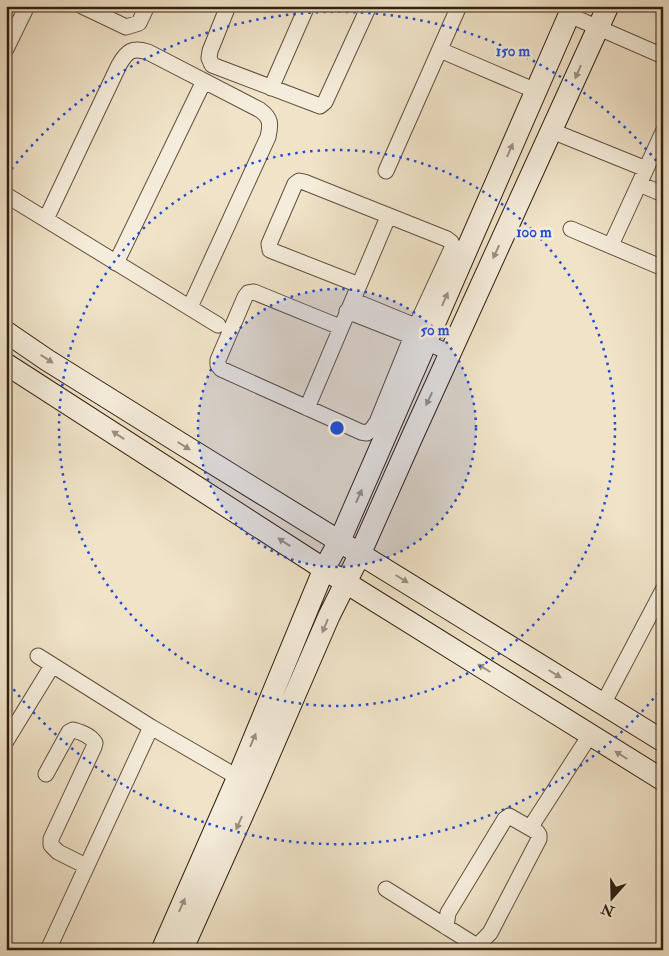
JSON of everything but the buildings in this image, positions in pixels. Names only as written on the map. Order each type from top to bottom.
[{"type":"street","points":[[6,49],[27,6]]},
{"type":"street","points":[[82,6],[126,27],[139,23],[147,6]]},
{"type":"street","points":[[228,6],[210,51],[209,58],[212,65],[315,106],[323,105],[369,6]]},
{"type":"street","points":[[271,88],[307,6]]},
{"type":"street","points":[[386,171],[459,6]]},
{"type":"street","points":[[162,950],[360,554],[608,6]]},
{"type":"street","points":[[340,327],[254,292],[248,293],[218,360],[218,365],[221,369],[361,432],[366,433],[372,429],[421,334],[536,92],[571,10],[598,28],[663,56]]},
{"type":"street","points":[[46,219],[125,55],[132,50],[148,52],[260,110],[267,115],[270,129],[268,137],[190,308]]},
{"type":"street","points":[[440,50],[536,92]]},
{"type":"street","points":[[116,263],[204,81]]},
{"type":"street","points":[[552,131],[646,169]]},
{"type":"street","points":[[611,245],[646,169],[661,142]]},
{"type":"street","points":[[182,950],[247,782],[324,568],[340,540],[421,334],[453,246],[452,242],[447,239],[299,181],[269,244],[270,250],[359,285]]},
{"type":"street","points":[[639,184],[663,194]]},
{"type":"street","points":[[6,195],[218,325]]},
{"type":"street","points":[[306,408],[388,216]]},
{"type":"street","points":[[571,229],[663,268]]},
{"type":"street","points":[[362,304],[421,334],[450,353]]},
{"type":"street","points":[[348,311],[421,334]]},
{"type":"street","points":[[6,332],[130,412],[663,741]]},
{"type":"street","points":[[6,364],[345,582],[663,780]]},
{"type":"street","points":[[603,704],[663,590]]},
{"type":"street","points":[[38,656],[151,727],[247,782]]},
{"type":"street","points":[[6,741],[52,666]]},
{"type":"street","points":[[48,950],[151,727]]},
{"type":"street","points":[[46,774],[69,732],[73,730],[78,731],[92,739],[95,743],[51,845],[58,852],[86,866]]},
{"type":"street","points":[[530,828],[590,735]]},
{"type":"street","points":[[386,889],[446,927],[478,947],[490,933],[538,840],[537,832],[512,816],[506,817],[448,913],[446,927]]}]
